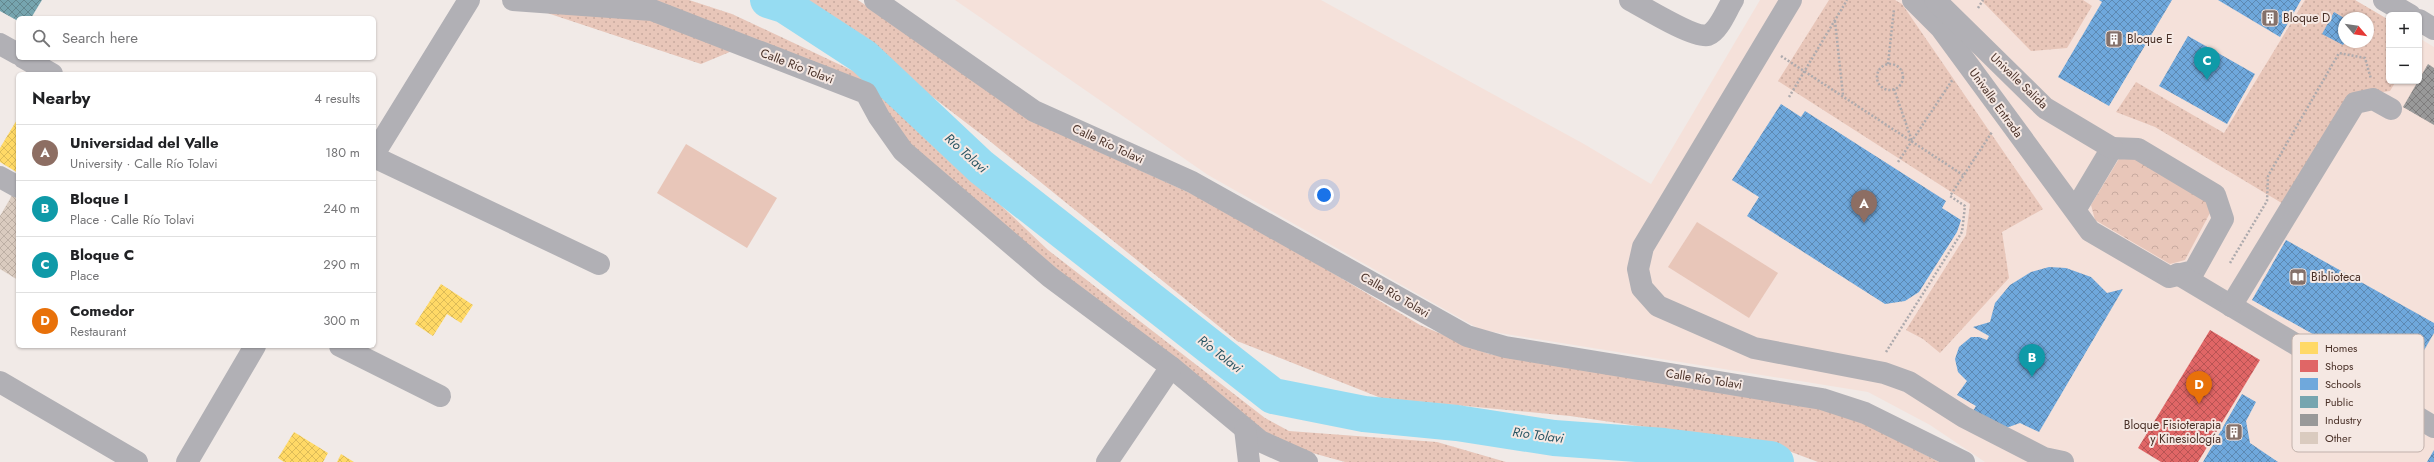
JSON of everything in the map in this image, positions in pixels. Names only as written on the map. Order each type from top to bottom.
[{"type":"street","points":[[376,151],[469,0]]},
{"type":"street","name":"Calle Río Tolavi","points":[[513,0],[652,10],[866,93],[879,117],[903,151],[1050,277],[1171,367],[1260,441],[1308,462]]},
{"type":"street","name":"Calle Río Tolavi","points":[[874,0],[1034,110],[1192,182],[1467,336],[1505,347],[1822,399],[1865,413],[1964,462]]},
{"type":"street","points":[[1630,0],[1663,19],[1700,34],[1708,35],[1715,30],[1733,0]]},
{"type":"street","points":[[1791,0],[1643,247],[1638,269],[1642,288],[1658,306],[1754,348],[1874,371],[1909,382],[1964,417],[2044,458],[2064,462]]},
{"type":"street","name":"Univalle Salida","points":[[1936,0],[2045,108],[2112,148]]},
{"type":"street","points":[[2384,0],[2405,12]]},
{"type":"street","name":"Univalle Entrada","points":[[1904,4],[1941,28],[2075,210]]},
{"type":"street","points":[[2422,22],[2434,29]]},
{"type":"street","points":[[0,44],[16,53]]},
{"type":"street","points":[[28,60],[48,72]]},
{"type":"street","points":[[2231,306],[2355,103],[2373,99],[2384,105]]},
{"type":"street","points":[[2112,148],[2138,149],[2215,195],[2223,219],[2194,271],[2169,276],[2090,231],[2075,210],[2112,148]]},
{"type":"street","points":[[376,158],[599,264]]},
{"type":"street","points":[[0,177],[16,186]]},
{"type":"street","points":[[2178,274],[2292,342]]},
{"type":"street","points":[[187,462],[254,348]]},
{"type":"street","points":[[344,348],[440,396]]},
{"type":"street","points":[[1107,462],[1171,367]]},
{"type":"street","points":[[0,382],[137,462]]},
{"type":"street","points":[[2424,421],[2434,427]]},
{"type":"street","points":[[1245,429],[1249,462]]},
{"type":"path","points":[[1789,96],[1846,0]]},
{"type":"path","points":[[1978,8],[1983,0]]},
{"type":"path","points":[[1888,64],[1897,66],[1902,72],[1903,81],[1894,89],[1882,88],[1877,81],[1878,72],[1888,64],[1904,4]]},
{"type":"path","points":[[1835,20],[1843,96]]},
{"type":"path","points":[[1764,44],[1963,175]]},
{"type":"path","points":[[2212,294],[2266,201],[2268,176],[2339,53],[2365,58],[2384,105]]},
{"type":"path","points":[[1898,162],[1966,61]]},
{"type":"path","points":[[1894,89],[1912,142]]},
{"type":"path","points":[[1874,371],[1962,232],[1964,206],[1950,196],[2004,114]]},
{"type":"shaded area","points":[[955,0],[1321,0],[1584,144],[1651,184],[1760,0],[2355,0],[2386,18],[2386,84],[2422,84],[2422,40],[2434,47],[2434,462],[1985,462],[1930,425],[1868,392],[1481,330],[1208,175]]},
{"type":"green space","points":[[508,0],[689,0],[732,14],[866,77],[1048,250],[1265,418],[1289,431],[1437,442],[1506,462],[1345,462],[1280,444],[1055,271],[908,144],[884,109],[756,41],[701,64]]},
{"type":"green space","points":[[806,0],[858,0],[1032,121],[1225,209],[1420,325],[1489,354],[1801,404],[1858,420],[1939,462],[1818,462],[1775,446],[1570,416],[1381,398],[1237,341],[986,138]]},
{"type":"green space","points":[[1829,0],[1895,0],[1902,4],[2043,209],[2002,232],[2009,278],[1940,353],[1923,339],[1906,330],[1966,235],[1970,204],[1778,81]]},
{"type":"green space","points":[[1981,0],[2083,0],[2092,6],[2067,48],[2031,51]]},
{"type":"green space","points":[[2305,0],[2355,0],[2386,18],[2386,84],[2394,84],[2390,91],[2354,96],[2285,205],[2155,127],[2116,112],[2136,82],[2224,133]]},
{"type":"green space","points":[[686,144],[777,198],[747,248],[657,193]]},
{"type":"green space","points":[[2120,157],[2134,157],[2207,200],[2211,211],[2185,260],[2170,264],[2095,220],[2091,205]]},
{"type":"green space","points":[[1697,222],[1778,273],[1749,318],[1668,267]]},
{"type":"building: Homes","points":[[16,121],[16,172],[0,162],[0,148]]},
{"type":"building: Homes","points":[[441,284],[473,305],[461,323],[447,314],[433,336],[415,324]]},
{"type":"building: Homes","points":[[294,432],[328,453],[323,462],[284,462],[278,458]]},
{"type":"building: Homes","points":[[341,454],[354,462],[337,462]]},
{"type":"building: Shops","points":[[2210,330],[2260,360],[2198,462],[2161,462],[2138,448]]},
{"type":"building: Schools","name":"Bloque E","points":[[2099,0],[2172,0],[2109,106],[2058,77],[2102,2]]},
{"type":"building: Schools","name":"Bloque D","points":[[2218,0],[2301,0],[2280,37]]},
{"type":"building: Schools","points":[[2334,12],[2338,14],[2338,42],[2322,34]]},
{"type":"building: Schools","points":[[2188,36],[2255,74],[2227,124],[2159,86]]},
{"type":"building: Schools","points":[[1781,104],[1801,117],[1805,111],[1946,201],[1942,208],[1961,220],[1957,232],[1919,292],[1905,301],[1885,304],[1747,216],[1759,197],[1732,180]]},
{"type":"building: Schools","points":[[2286,240],[2434,323],[2434,333],[2424,350],[2424,334],[2313,334],[2252,300]]},
{"type":"building: Schools","points":[[2049,267],[2066,268],[2091,277],[2107,293],[2123,289],[2039,432],[2020,423],[2006,428],[1973,411],[1976,406],[1957,395],[1967,381],[1958,372],[1955,359],[1959,347],[1971,337],[1979,337],[1987,340],[1989,336],[1973,327],[1990,322],[1995,303],[2010,285],[2031,272]]},
{"type":"building: Schools","name":"Bloque Fisioterapia y Kinesiología","points":[[2242,394],[2256,402],[2246,421],[2250,443],[2278,462],[2203,462]]},
{"type":"building: Schools","points":[[2434,450],[2434,462],[2427,462]]},
{"type":"building: Public","points":[[0,0],[42,0],[32,16],[16,16],[16,20],[0,11]]},
{"type":"building: Industry","points":[[2428,64],[2434,68],[2434,125],[2403,107],[2416,84],[2422,84],[2422,74]]},
{"type":"building: Other","points":[[14,192],[16,193],[16,279],[0,269],[0,216]]},
{"type":"waterway","name":"Río Tolavi","points":[[768,0],[784,5],[864,57],[981,167],[1273,396],[1364,414],[1457,423],[1554,438],[1664,446],[1771,459],[1776,462]]},
{"type":"place","name":"Bloque D","points":[[2270,18]]},
{"type":"place","name":"Bloque E","points":[[2114,39]]},
{"type":"place","name":"Bloque C","points":[[2207,80]]},
{"type":"place","name":"Universidad del Valle","points":[[1864,223]]},
{"type":"place","name":"Biblioteca","points":[[2298,277]]},
{"type":"place","name":"Bloque I","points":[[2032,377]]},
{"type":"place","name":"Comedor","points":[[2199,404]]},
{"type":"place","name":"Bloque Fisioterapia y Kinesiología","points":[[2234,432]]}]
